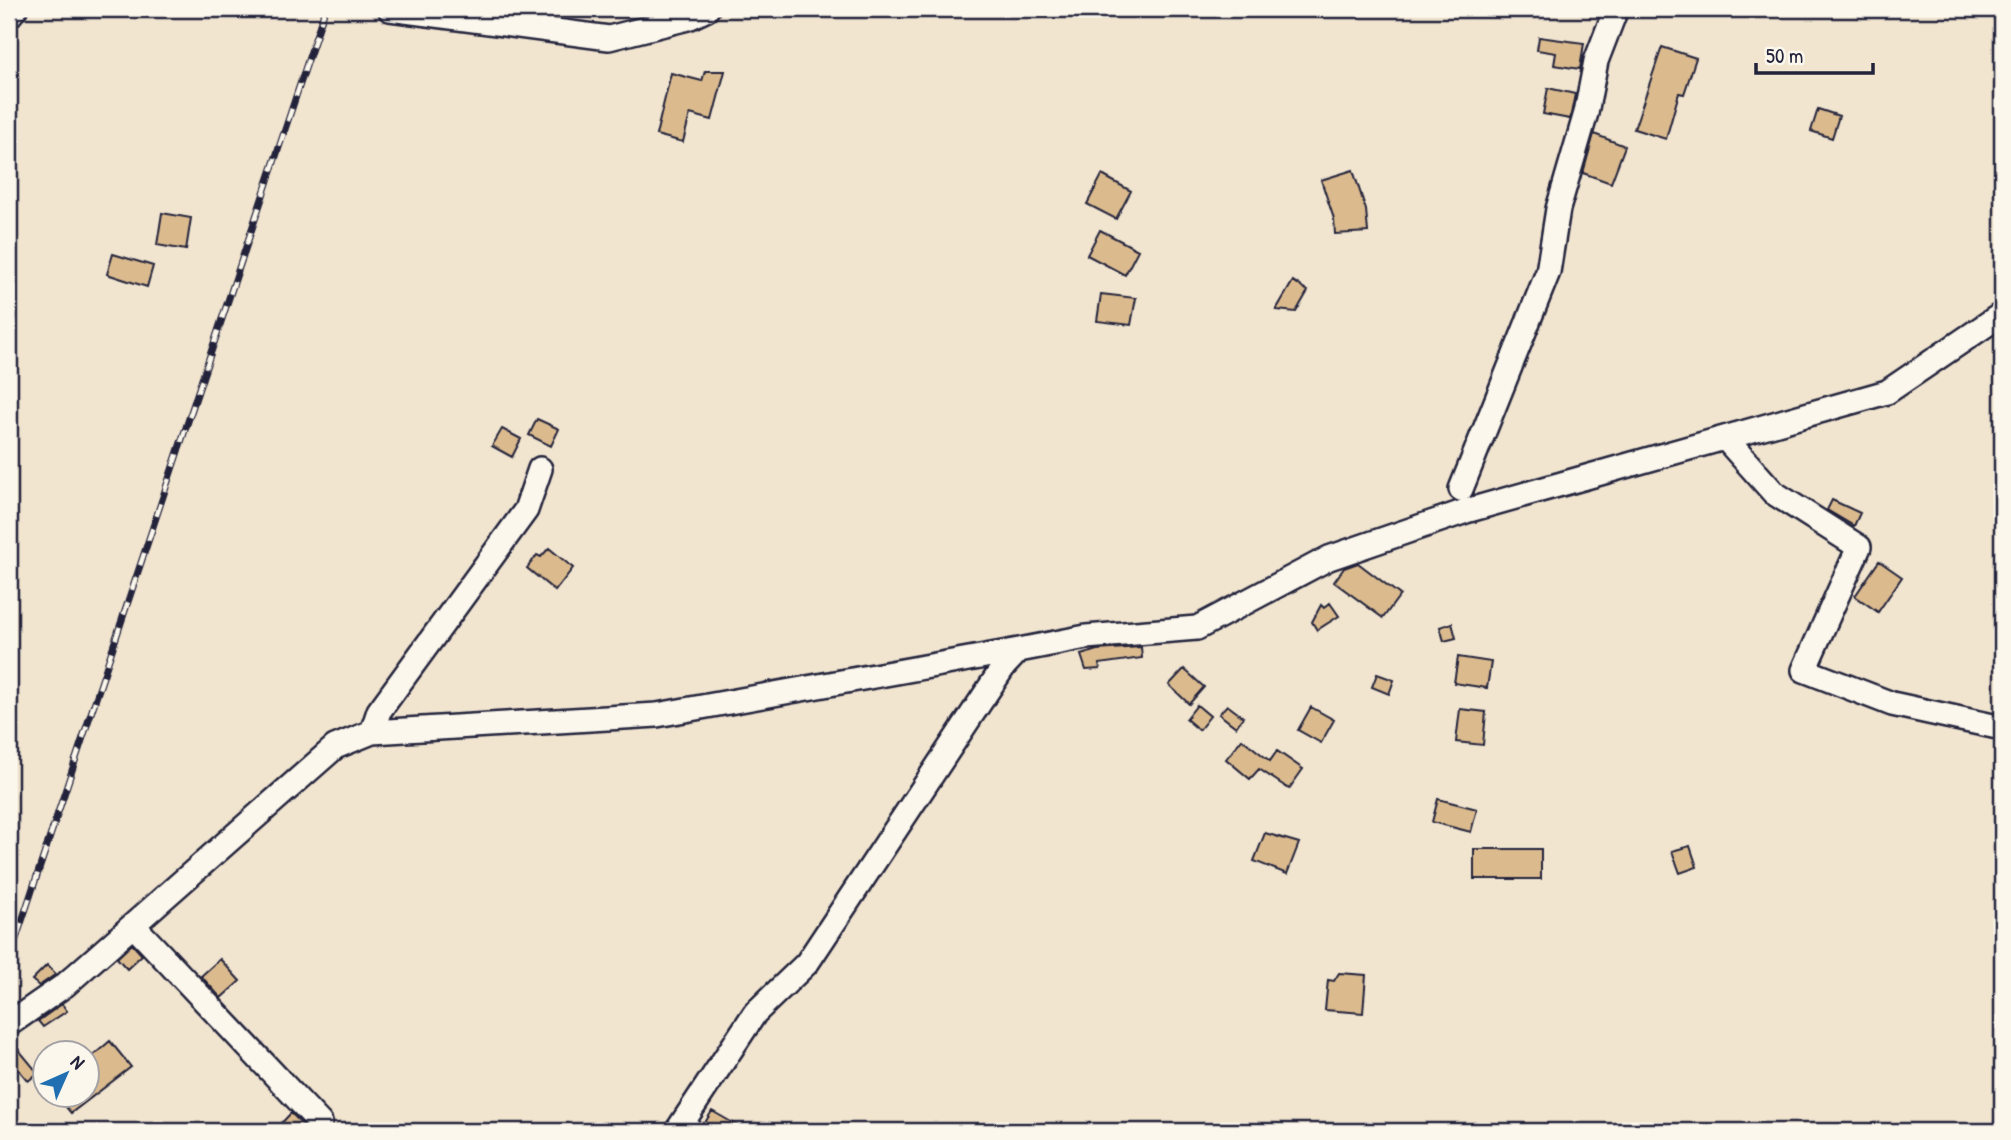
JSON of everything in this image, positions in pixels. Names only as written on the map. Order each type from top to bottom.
[{"type":"street","points":[[9,16],[15,9]]},
{"type":"street","points":[[390,9],[609,38],[688,18],[708,9]]},
{"type":"street","points":[[1461,489],[1548,272],[1558,209],[1586,113],[1596,61],[1616,9]]},
{"type":"street","points":[[9,1024],[65,985],[335,747],[372,732],[437,731],[584,717],[657,715],[1086,637],[1197,628],[1329,558],[1466,511],[1887,392],[2002,314]]},
{"type":"street","points":[[1725,438],[1773,493],[1859,547],[1804,670],[1892,704],[2002,728]]},
{"type":"street","points":[[372,732],[379,711],[526,510],[540,469]]},
{"type":"street","points":[[677,1131],[755,1013],[807,963],[1004,666],[1019,650]]},
{"type":"street","points":[[133,925],[320,1123],[318,1131]]},
{"type":"building","points":[[1539,37],[1584,43],[1580,69],[1554,65],[1556,53],[1537,50]]},
{"type":"building","points":[[1662,47],[1696,58],[1684,94],[1679,93],[1666,139],[1634,129]]},
{"type":"building","points":[[705,71],[725,71],[712,120],[690,114],[683,142],[656,135],[671,73],[702,81]]},
{"type":"building","points":[[1548,88],[1575,94],[1570,119],[1543,114]]},
{"type":"building","points":[[1818,109],[1839,116],[1832,138],[1811,131]]},
{"type":"building","points":[[1594,134],[1625,146],[1611,183],[1583,173]]},
{"type":"building","points":[[1353,170],[1366,210],[1368,232],[1335,234],[1334,219],[1321,180]]},
{"type":"building","points":[[1102,175],[1131,191],[1116,219],[1087,204]]},
{"type":"building","points":[[162,213],[191,218],[186,250],[157,245]]},
{"type":"building","points":[[1100,230],[1138,250],[1125,275],[1087,255]]},
{"type":"building","points":[[113,254],[153,266],[147,287],[107,274]]},
{"type":"building","points":[[1293,281],[1308,291],[1296,312],[1276,310]]},
{"type":"building","points":[[1101,294],[1136,298],[1131,325],[1097,321]]},
{"type":"building","points":[[537,419],[559,429],[551,446],[529,435]]},
{"type":"building","points":[[502,429],[521,439],[512,457],[492,446]]},
{"type":"building","points":[[1832,500],[1860,513],[1854,526],[1827,510]]},
{"type":"building","points":[[549,548],[573,568],[555,591],[527,568],[537,555],[541,557]]},
{"type":"building","points":[[1879,561],[1902,577],[1878,612],[1855,596]]},
{"type":"building","points":[[1358,563],[1400,595],[1383,618],[1334,582],[1344,568]]},
{"type":"building","points":[[1330,603],[1339,616],[1317,630],[1312,622],[1321,605],[1324,608]]},
{"type":"building","points":[[1452,623],[1456,638],[1444,641],[1440,627]]},
{"type":"building","points":[[1141,647],[1142,658],[1099,664],[1100,669],[1086,670],[1081,655],[1097,650]]},
{"type":"building","points":[[1458,657],[1491,662],[1487,688],[1454,683]]},
{"type":"building","points":[[1184,669],[1204,687],[1189,704],[1169,685]]},
{"type":"building","points":[[1377,674],[1394,680],[1389,694],[1372,687]]},
{"type":"building","points":[[1197,705],[1210,716],[1199,730],[1186,719]]},
{"type":"building","points":[[1227,705],[1243,717],[1236,727],[1219,714]]},
{"type":"building","points":[[1311,707],[1334,720],[1321,743],[1298,730]]},
{"type":"building","points":[[1460,709],[1486,712],[1483,745],[1456,742]]},
{"type":"building","points":[[1242,739],[1270,761],[1277,751],[1303,769],[1289,789],[1259,769],[1250,779],[1226,759]]},
{"type":"building","points":[[1438,799],[1477,809],[1471,832],[1432,822]]},
{"type":"building","points":[[1265,833],[1299,843],[1287,874],[1254,861]]},
{"type":"building","points":[[1690,846],[1697,867],[1680,873],[1672,851]]},
{"type":"building","points":[[1474,849],[1541,849],[1541,879],[1474,879]]},
{"type":"building","points":[[132,944],[142,955],[127,969],[117,958]]},
{"type":"building","points":[[220,959],[240,981],[221,998],[201,976]]},
{"type":"building","points":[[47,965],[56,974],[39,986],[32,980]]},
{"type":"building","points":[[1339,973],[1366,975],[1363,1013],[1325,1010],[1328,980],[1334,981]]},
{"type":"building","points":[[62,1004],[67,1011],[43,1027],[38,1021]]},
{"type":"building","points":[[9,1038],[32,1066],[32,1078],[28,1081],[9,1058]]},
{"type":"building","points":[[110,1041],[131,1067],[102,1089],[102,1048]]},
{"type":"building","points":[[712,1111],[747,1131],[700,1131]]},
{"type":"building","points":[[291,1113],[305,1127],[304,1131],[274,1131]]},
{"type":"railway","points":[[9,960],[325,9]]}]
